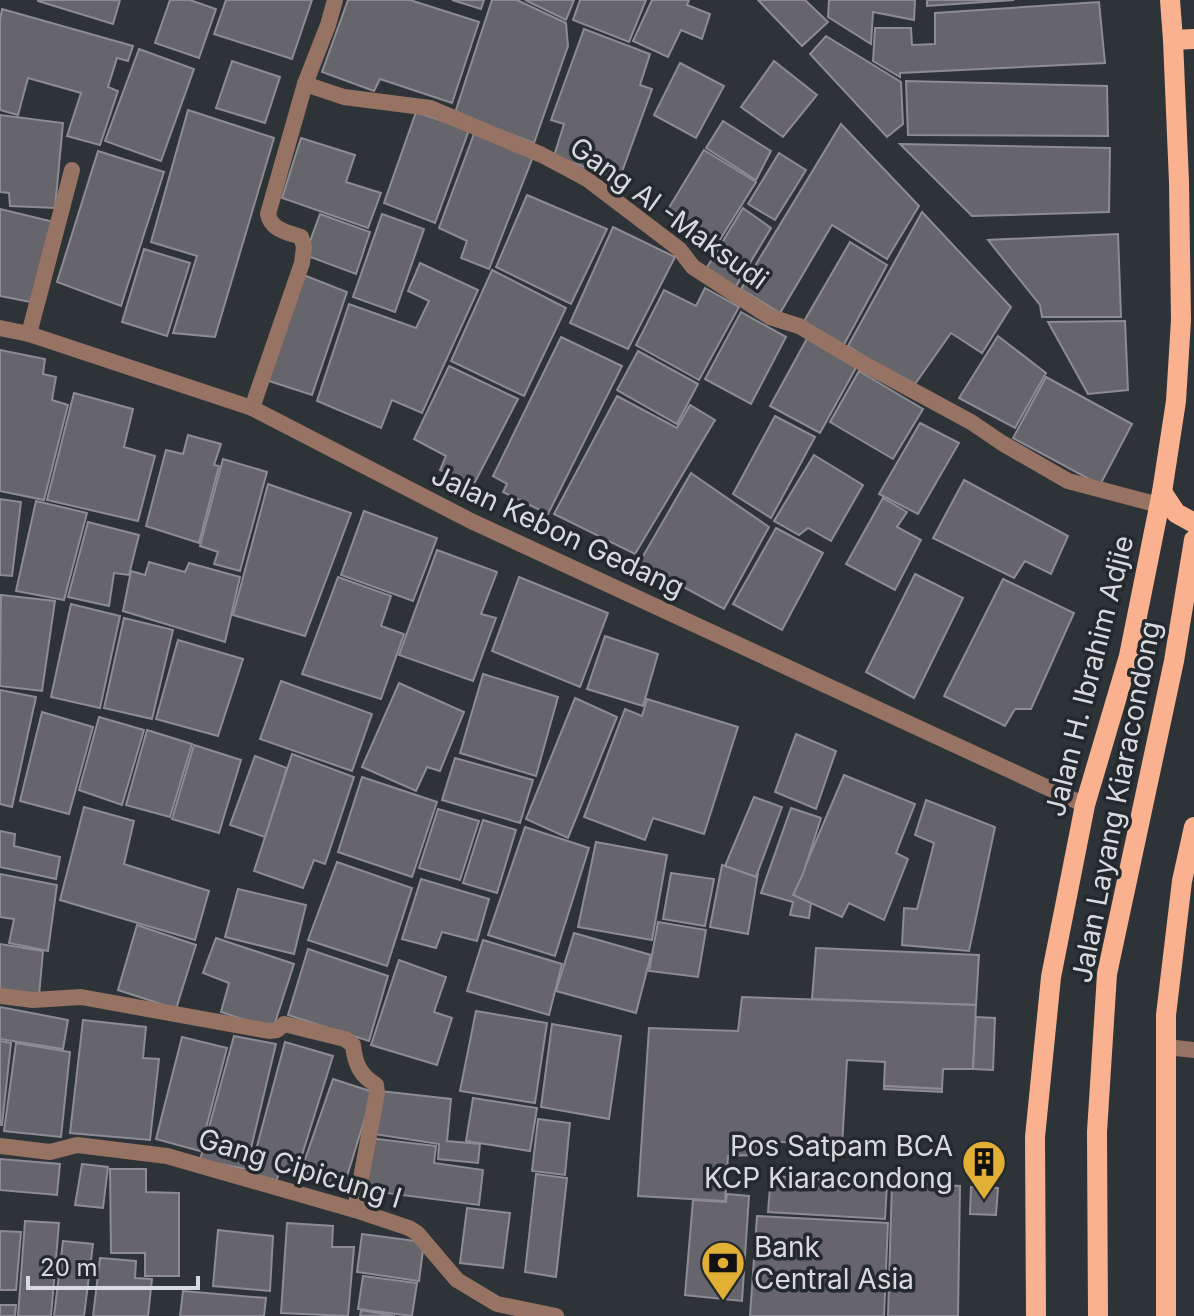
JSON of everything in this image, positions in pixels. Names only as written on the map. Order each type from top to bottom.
[{"type":"main road","name":"Jalan H. Ibrahim Adjie","points":[[1036,1316],[1035,1137],[1051,977],[1085,805],[1129,656],[1161,498],[1176,401],[1181,320],[1179,182],[1170,0]]},
{"type":"main road","points":[[1173,40],[1194,39]]},
{"type":"main road","points":[[1176,401],[1194,383]]},
{"type":"main road","points":[[1161,498],[1176,513],[1194,523]]},
{"type":"main road","name":"Jalan Layang Kiaracondong","points":[[1098,1316],[1097,1132],[1107,974],[1174,661],[1194,540]]},
{"type":"main road","points":[[1166,1316],[1166,1015],[1182,881],[1194,827]]},
{"type":"street","points":[[252,408],[302,263],[304,247],[301,237],[278,229],[270,222],[268,214],[305,84],[335,0]]},
{"type":"street","name":"Gang Al -Maksudi","points":[[305,84],[344,97],[430,108],[542,155],[587,179],[679,249],[693,267],[770,317],[799,326],[971,422],[1068,481],[1161,498]]},
{"type":"street","points":[[29,334],[72,170]]},
{"type":"street","name":"Jalan Kebon Gedang","points":[[0,328],[29,334],[252,408],[471,521],[1085,805]]},
{"type":"street","points":[[0,996],[33,1000],[81,997],[269,1031],[277,1030],[284,1024],[345,1039],[353,1045],[358,1068],[365,1078],[376,1085],[377,1093],[355,1210]]},
{"type":"street","points":[[1166,1047],[1194,1050]]},
{"type":"street","name":"Gang Cipicung I","points":[[0,1146],[50,1152],[77,1145],[167,1156],[355,1210],[417,1233],[457,1280],[497,1304],[556,1316]]},
{"type":"building","points":[[38,0],[120,0],[113,24]]},
{"type":"building","points":[[170,0],[190,0],[216,9],[199,58],[155,43]]},
{"type":"building","points":[[226,0],[312,0],[292,59],[214,34]]},
{"type":"building","points":[[348,0],[410,0],[479,22],[452,103],[380,79],[374,91],[322,72]]},
{"type":"building","points":[[452,0],[484,0],[481,9]]},
{"type":"building","points":[[492,0],[517,0],[566,23],[568,46],[534,143],[455,113]]},
{"type":"building","points":[[525,0],[574,0],[566,20]]},
{"type":"building","points":[[580,0],[646,0],[629,42],[573,20]]},
{"type":"building","points":[[652,0],[689,0],[687,5],[710,14],[702,39],[681,30],[668,57],[633,41]]},
{"type":"building","points":[[758,0],[805,0],[828,22],[802,46]]},
{"type":"building","points":[[829,0],[915,0],[914,20],[873,12],[871,44],[828,17]]},
{"type":"building","points":[[927,0],[1014,0],[927,6]]},
{"type":"building","points":[[1099,2],[1105,63],[900,73],[900,77],[873,61],[875,28],[911,28],[912,45],[935,44],[935,13]]},
{"type":"building","points":[[2,9],[133,46],[128,61],[117,58],[108,87],[118,91],[100,145],[67,136],[81,93],[28,78],[18,115],[0,110]]},
{"type":"building","points":[[584,29],[650,54],[640,85],[652,89],[619,180],[554,156],[564,124],[551,120]]},
{"type":"building","points":[[826,36],[901,82],[903,124],[887,137],[810,54]]},
{"type":"building","points":[[139,49],[194,69],[161,161],[105,141]]},
{"type":"building","points":[[232,61],[280,77],[265,123],[216,108]]},
{"type":"building","points":[[774,61],[817,95],[783,137],[741,107]]},
{"type":"building","points":[[680,63],[724,86],[696,138],[654,115]]},
{"type":"building","points":[[906,81],[1107,86],[1108,136],[908,135]]},
{"type":"building","points":[[188,110],[274,138],[215,337],[173,333],[197,256],[151,242]]},
{"type":"building","points":[[416,112],[469,130],[435,223],[384,203]]},
{"type":"building","points":[[0,115],[63,123],[55,208],[10,206],[9,193],[0,192]]},
{"type":"building","points":[[723,121],[771,151],[756,180],[706,148]]},
{"type":"building","points":[[841,124],[919,206],[887,259],[832,225],[780,313],[741,289]]},
{"type":"building","points":[[475,131],[534,154],[489,269],[461,258],[467,241],[439,228]]},
{"type":"building","points":[[301,138],[355,155],[346,182],[381,193],[368,228],[282,198]]},
{"type":"building","points":[[900,144],[1110,148],[1109,212],[972,216]]},
{"type":"building","points":[[704,150],[756,182],[716,246],[667,211]]},
{"type":"building","points":[[98,151],[164,172],[121,306],[57,282]]},
{"type":"building","points":[[779,153],[806,170],[775,220],[748,204]]},
{"type":"building","points":[[527,195],[607,229],[571,304],[496,267]]},
{"type":"building","points":[[743,208],[771,228],[735,288],[706,269]]},
{"type":"building","points":[[0,209],[54,222],[36,303],[0,296]]},
{"type":"building","points":[[922,212],[1011,307],[982,353],[951,333],[913,387],[848,346]]},
{"type":"building","points":[[320,214],[370,232],[356,274],[305,255]]},
{"type":"building","points":[[382,214],[424,229],[395,312],[353,297]]},
{"type":"building","points":[[613,227],[675,257],[628,349],[570,323]]},
{"type":"building","points":[[1118,234],[1121,317],[1042,317],[1040,305],[988,240]]},
{"type":"building","points":[[850,242],[887,265],[842,348],[803,323]]},
{"type":"building","points":[[144,249],[190,263],[167,336],[122,322]]},
{"type":"building","points":[[420,263],[478,290],[422,413],[392,400],[381,428],[317,401],[349,304],[416,328],[429,301],[408,291]]},
{"type":"building","points":[[492,270],[566,308],[524,396],[451,361]]},
{"type":"building","points":[[301,274],[347,292],[312,395],[263,379]]},
{"type":"building","points":[[705,288],[739,307],[699,380],[636,345],[664,290],[696,306]]},
{"type":"building","points":[[741,312],[786,337],[751,404],[705,379]]},
{"type":"building","points":[[1125,321],[1128,390],[1088,394],[1048,322]]},
{"type":"building","points":[[809,335],[858,364],[820,433],[770,406]]},
{"type":"building","points":[[998,336],[1046,373],[1015,428],[959,398]]},
{"type":"building","points":[[561,337],[622,366],[548,514],[503,492],[507,484],[493,476]]},
{"type":"building","points":[[0,350],[45,359],[43,374],[56,377],[52,400],[68,405],[44,500],[0,491]]},
{"type":"building","points":[[638,351],[698,384],[677,424],[617,390]]},
{"type":"building","points":[[449,366],[518,399],[473,486],[440,470],[446,456],[414,439]]},
{"type":"building","points":[[859,371],[923,409],[893,459],[830,422]]},
{"type":"building","points":[[1046,377],[1132,424],[1100,485],[1013,438]]},
{"type":"building","points":[[74,393],[133,409],[124,447],[155,456],[138,521],[47,500]]},
{"type":"building","points":[[617,396],[677,428],[690,405],[715,420],[635,554],[554,514]]},
{"type":"building","points":[[775,416],[815,437],[771,518],[733,494]]},
{"type":"building","points":[[920,423],[959,443],[918,514],[879,494]]},
{"type":"building","points":[[188,435],[221,444],[214,465],[219,466],[199,543],[146,526],[166,450],[183,454]]},
{"type":"building","points":[[814,455],[863,485],[831,541],[808,528],[799,535],[774,521]]},
{"type":"building","points":[[223,459],[267,472],[240,571],[214,564],[218,552],[200,546]]},
{"type":"building","points":[[691,473],[769,527],[724,609],[639,563]]},
{"type":"building","points":[[964,480],[1068,536],[1051,574],[1025,561],[1014,578],[933,538]]},
{"type":"building","points":[[268,484],[351,513],[305,636],[233,615]]},
{"type":"building","points":[[883,498],[907,512],[897,527],[921,540],[895,590],[846,564]]},
{"type":"building","points":[[0,499],[21,502],[12,576],[0,575]]},
{"type":"building","points":[[36,501],[87,513],[64,600],[16,591]]},
{"type":"building","points":[[364,511],[437,538],[413,601],[341,575]]},
{"type":"building","points":[[88,522],[139,535],[129,575],[114,573],[109,606],[68,597]]},
{"type":"building","points":[[776,528],[823,553],[782,630],[733,604]]},
{"type":"building","points":[[437,550],[497,572],[481,614],[496,618],[473,681],[399,655]]},
{"type":"building","points":[[149,562],[185,572],[189,563],[240,577],[225,642],[123,611],[131,571],[145,575]]},
{"type":"building","points":[[915,574],[963,598],[914,698],[866,672]]},
{"type":"building","points":[[338,577],[391,596],[381,626],[404,634],[381,699],[302,674]]},
{"type":"building","points":[[519,577],[608,613],[580,687],[492,651]]},
{"type":"building","points":[[1003,579],[1074,613],[1031,709],[1015,709],[1005,726],[944,696]]},
{"type":"building","points":[[1,595],[55,601],[42,691],[0,686]]},
{"type":"building","points":[[71,604],[120,616],[100,708],[51,697]]},
{"type":"building","points":[[124,618],[173,630],[152,719],[104,708]]},
{"type":"building","points":[[605,636],[658,654],[643,706],[587,689]]},
{"type":"building","points":[[178,640],[243,659],[218,736],[156,719]]},
{"type":"building","points":[[483,674],[558,697],[536,776],[460,753]]},
{"type":"building","points":[[281,681],[372,714],[352,771],[260,739]]},
{"type":"building","points":[[399,683],[464,712],[440,771],[427,767],[416,791],[362,767]]},
{"type":"building","points":[[0,690],[36,697],[12,807],[0,804]]},
{"type":"building","points":[[575,698],[617,717],[568,838],[526,819]]},
{"type":"building","points":[[647,699],[738,727],[704,834],[653,818],[645,840],[584,817],[625,709],[642,716]]},
{"type":"building","points":[[42,712],[93,727],[69,814],[20,801]]},
{"type":"building","points":[[99,717],[144,730],[122,805],[79,790]]},
{"type":"building","points":[[147,730],[192,744],[170,817],[126,805]]},
{"type":"building","points":[[796,734],[836,751],[816,809],[775,792]]},
{"type":"building","points":[[194,745],[241,760],[219,833],[172,819]]},
{"type":"building","points":[[292,754],[354,777],[325,864],[314,860],[303,888],[254,871]]},
{"type":"building","points":[[255,756],[287,768],[265,837],[230,825]]},
{"type":"building","points":[[455,758],[533,780],[520,823],[442,800]]},
{"type":"building","points":[[844,775],[915,804],[896,853],[908,859],[884,920],[849,903],[842,917],[793,895]]},
{"type":"building","points":[[362,777],[437,802],[412,877],[338,852]]},
{"type":"building","points":[[754,797],[782,807],[756,877],[725,866]]},
{"type":"building","points":[[926,800],[995,827],[969,951],[902,945],[904,908],[917,909],[934,843],[915,835]]},
{"type":"building","points":[[84,807],[134,821],[124,864],[209,891],[195,940],[60,900]]},
{"type":"building","points":[[791,808],[821,818],[793,895],[811,903],[809,918],[790,915],[793,902],[761,893]]},
{"type":"building","points":[[438,809],[479,821],[460,880],[419,868]]},
{"type":"building","points":[[483,820],[516,830],[497,893],[463,883]]},
{"type":"building","points":[[525,827],[589,848],[555,956],[488,935]]},
{"type":"building","points":[[0,831],[15,834],[14,846],[60,857],[56,879],[0,867]]},
{"type":"building","points":[[596,842],[667,855],[652,940],[578,927]]},
{"type":"building","points":[[337,862],[412,888],[387,966],[308,940]]},
{"type":"building","points":[[722,865],[756,877],[758,873],[748,934],[710,927]]},
{"type":"building","points":[[671,873],[714,879],[705,926],[663,919]]},
{"type":"building","points":[[0,874],[57,885],[48,951],[9,943],[14,919],[0,917]]},
{"type":"building","points":[[421,879],[489,899],[477,941],[442,932],[436,948],[402,939]]},
{"type":"building","points":[[238,889],[306,905],[294,954],[225,937]]},
{"type":"building","points":[[658,922],[706,930],[698,977],[649,971]]},
{"type":"building","points":[[137,925],[196,945],[176,1009],[118,990]]},
{"type":"building","points":[[574,933],[651,955],[636,1013],[556,991]]},
{"type":"building","points":[[216,938],[294,964],[273,1029],[221,1012],[229,983],[203,973]]},
{"type":"building","points":[[483,940],[562,964],[549,1015],[467,991]]},
{"type":"building","points":[[0,944],[43,951],[39,996],[0,991]]},
{"type":"building","points":[[816,948],[979,955],[976,1005],[812,999]]},
{"type":"building","points":[[308,949],[388,976],[369,1041],[288,1015]]},
{"type":"building","points":[[399,960],[446,977],[434,1012],[452,1018],[437,1065],[371,1045]]},
{"type":"building","points":[[742,997],[976,1005],[973,1069],[943,1069],[942,1089],[884,1086],[885,1062],[847,1060],[842,1146],[765,1141],[753,1155],[728,1156],[725,1201],[638,1196],[649,1028],[738,1031]]},
{"type":"building","points":[[0,1007],[68,1020],[63,1049],[0,1039]]},
{"type":"building","points":[[476,1011],[547,1023],[535,1103],[460,1091]]},
{"type":"building","points":[[976,1017],[995,1018],[993,1070],[973,1069]]},
{"type":"building","points":[[83,1020],[146,1027],[143,1058],[159,1059],[150,1140],[70,1133]]},
{"type":"building","points":[[552,1024],[621,1036],[609,1119],[541,1107]]},
{"type":"building","points":[[234,1036],[276,1044],[246,1169],[200,1160]]},
{"type":"building","points":[[182,1037],[227,1048],[200,1151],[156,1139]]},
{"type":"building","points":[[0,1041],[11,1043],[2,1125],[0,1125]]},
{"type":"building","points":[[285,1042],[333,1056],[296,1174],[280,1171],[275,1184],[249,1176]]},
{"type":"building","points":[[16,1043],[70,1052],[61,1137],[4,1131]]},
{"type":"building","points":[[333,1079],[373,1092],[344,1186],[301,1171]]},
{"type":"building","points":[[884,1086],[942,1089],[942,1092],[884,1089]]},
{"type":"building","points":[[380,1091],[451,1099],[447,1141],[480,1144],[478,1163],[438,1159],[439,1144],[374,1134]]},
{"type":"building","points":[[473,1098],[537,1108],[530,1151],[466,1141]]},
{"type":"building","points":[[538,1119],[570,1123],[565,1175],[532,1171]]},
{"type":"building","points":[[369,1138],[436,1146],[434,1163],[483,1170],[479,1205],[363,1190]]},
{"type":"building","points":[[0,1159],[60,1164],[57,1195],[0,1190]]},
{"type":"building","points":[[82,1164],[108,1167],[103,1208],[75,1205]]},
{"type":"building","points":[[110,1169],[146,1169],[146,1192],[179,1193],[179,1276],[145,1276],[145,1253],[111,1253]]},
{"type":"building","points":[[536,1174],[567,1178],[556,1277],[525,1272]]},
{"type":"building","points":[[771,1176],[887,1184],[885,1219],[768,1212]]},
{"type":"building","points":[[892,1182],[960,1186],[958,1316],[888,1316]]},
{"type":"building","name":"Pos Satpam BCA KCP Kiaracondong","points":[[971,1187],[998,1188],[996,1215],[970,1214]]},
{"type":"building","points":[[727,1194],[749,1196],[742,1301],[685,1295],[693,1200],[726,1202]]},
{"type":"building","points":[[467,1208],[510,1213],[503,1268],[460,1263]]},
{"type":"building","points":[[757,1216],[888,1223],[884,1316],[750,1316]]},
{"type":"building","points":[[25,1221],[59,1223],[51,1316],[18,1316]]},
{"type":"building","points":[[287,1223],[333,1226],[332,1247],[354,1247],[348,1316],[281,1313]]},
{"type":"building","points":[[218,1230],[273,1236],[270,1291],[213,1286]]},
{"type":"building","points":[[0,1231],[21,1232],[16,1290],[0,1290]]},
{"type":"building","points":[[362,1234],[424,1242],[419,1281],[357,1272]]},
{"type":"building","points":[[63,1241],[93,1244],[84,1316],[54,1316]]},
{"type":"building","points":[[100,1258],[136,1261],[135,1278],[152,1279],[148,1316],[93,1316]]},
{"type":"building","points":[[363,1276],[417,1283],[412,1316],[358,1309]]},
{"type":"building","points":[[183,1291],[266,1298],[264,1316],[180,1316]]},
{"type":"building","points":[[0,1305],[16,1305],[15,1316],[0,1316]]},
{"type":"building","points":[[361,1310],[395,1316],[360,1316]]},
{"type":"place","name":"Pos Satpam BCA KCP Kiaracondong","points":[[984,1201]]},
{"type":"place","name":"Bank Central Asia","points":[[723,1302]]}]
